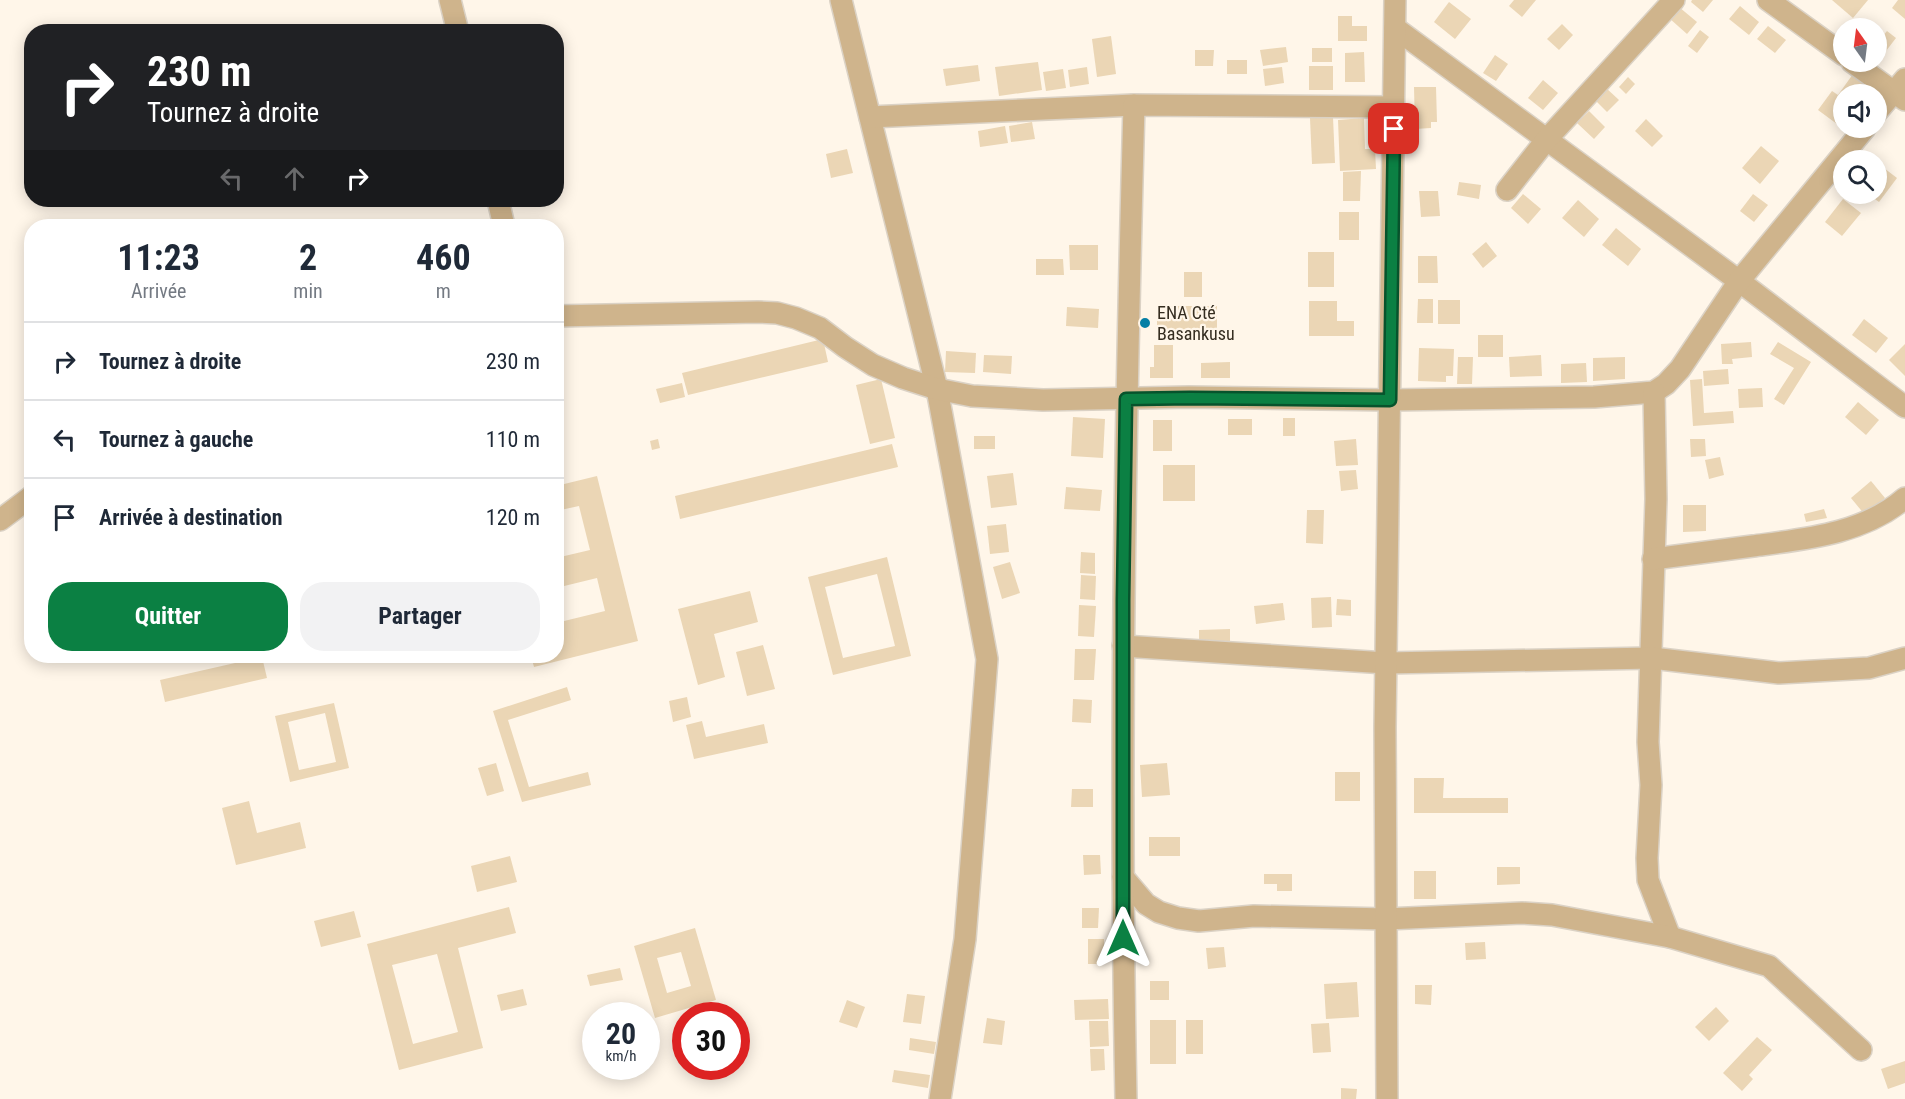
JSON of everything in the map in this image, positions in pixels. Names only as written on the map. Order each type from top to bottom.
[{"type":"street","points":[[450,0],[456,24]]},
{"type":"street","points":[[841,0],[937,390],[987,659],[965,939],[940,1099]]},
{"type":"street","points":[[1387,1099],[1386,663],[1395,0]]},
{"type":"street","points":[[1507,190],[1546,139],[1674,0]]},
{"type":"street","points":[[1768,0],[1833,47]]},
{"type":"street","points":[[1395,28],[1739,281],[1905,407]]},
{"type":"street","points":[[1870,72],[1901,90],[1887,103]]},
{"type":"street","points":[[870,117],[1134,105],[1394,107]]},
{"type":"street","points":[[1126,1099],[1123,646],[1126,399],[1134,105]]},
{"type":"street","points":[[564,316],[777,313],[820,328],[873,365],[903,378],[937,390],[972,396],[1043,400],[1190,398],[1390,400],[1594,397],[1654,392],[1666,384],[1680,369],[1739,281],[1857,138]]},
{"type":"street","points":[[1654,392],[1656,499],[1648,742],[1651,785],[1647,869],[1654,899],[1670,937]]},
{"type":"street","points":[[1653,559],[1807,539],[1867,522],[1887,512],[1905,498]]},
{"type":"street","points":[[0,520],[24,502]]},
{"type":"street","points":[[1123,646],[1386,663],[1652,658],[1779,673],[1869,668],[1905,658]]},
{"type":"street","points":[[1123,877],[1146,904],[1159,912],[1199,921],[1254,916],[1386,919],[1522,913],[1552,915],[1670,937],[1769,966],[1861,1050]]},
{"type":"building","points":[[1514,0],[1536,0],[1522,17],[1509,6]]},
{"type":"building","points":[[1692,0],[1713,0],[1703,12],[1691,2]]},
{"type":"building","points":[[1832,0],[1868,0],[1853,18]]},
{"type":"building","points":[[1898,0],[1905,0],[1905,19],[1892,8]]},
{"type":"building","points":[[1449,2],[1471,19],[1455,39],[1434,22]]},
{"type":"building","points":[[1740,6],[1759,22],[1749,35],[1729,19]]},
{"type":"building","points":[[1679,7],[1697,22],[1687,34],[1669,18]]},
{"type":"building","points":[[1338,16],[1352,16],[1352,26],[1367,26],[1367,41],[1338,41]]},
{"type":"building","points":[[1562,24],[1573,35],[1559,50],[1547,39]]},
{"type":"building","points":[[1768,26],[1786,40],[1775,53],[1757,39]]},
{"type":"building","points":[[1700,30],[1709,37],[1697,53],[1688,46]]},
{"type":"building","points":[[1887,31],[1896,38],[1887,50]]},
{"type":"building","points":[[1111,36],[1116,74],[1097,77],[1092,39]]},
{"type":"building","points":[[1286,47],[1288,62],[1263,66],[1260,50]]},
{"type":"building","points":[[1312,48],[1332,48],[1332,62],[1312,62]]},
{"type":"building","points":[[1195,50],[1214,50],[1213,66],[1195,66]]},
{"type":"building","points":[[1364,52],[1365,82],[1345,82],[1345,53]]},
{"type":"building","points":[[1495,55],[1508,64],[1496,81],[1483,73]]},
{"type":"building","points":[[1227,60],[1247,60],[1247,74],[1227,74]]},
{"type":"building","points":[[1038,62],[1042,90],[999,96],[995,67]]},
{"type":"building","points":[[978,65],[980,81],[946,86],[943,69]]},
{"type":"building","points":[[1309,66],[1333,66],[1333,90],[1309,90]]},
{"type":"building","points":[[1087,67],[1089,84],[1070,87],[1068,70]]},
{"type":"building","points":[[1282,67],[1284,83],[1265,86],[1263,69]]},
{"type":"building","points":[[1063,69],[1066,88],[1046,91],[1043,72]]},
{"type":"building","points":[[1853,74],[1866,84],[1846,84]]},
{"type":"building","points":[[1628,77],[1635,84],[1626,94],[1619,87]]},
{"type":"building","points":[[1543,80],[1558,93],[1543,110],[1528,98]]},
{"type":"building","points":[[1414,87],[1436,87],[1437,122],[1431,122],[1431,128],[1415,129]]},
{"type":"building","points":[[1605,87],[1619,100],[1607,112],[1594,99]]},
{"type":"building","points":[[1833,92],[1833,121],[1818,110]]},
{"type":"building","points":[[1589,111],[1605,127],[1594,139],[1577,123]]},
{"type":"building","points":[[1333,117],[1335,163],[1312,164],[1310,118]]},
{"type":"building","points":[[1364,118],[1365,149],[1375,149],[1376,169],[1340,171],[1338,120]]},
{"type":"building","points":[[1646,119],[1663,136],[1652,147],[1635,131]]},
{"type":"building","points":[[1032,122],[1035,139],[1011,142],[1009,126]]},
{"type":"building","points":[[1005,126],[1008,143],[980,147],[978,131]]},
{"type":"building","points":[[1761,146],[1779,161],[1760,184],[1742,168]]},
{"type":"building","points":[[847,149],[853,173],[831,178],[826,154]]},
{"type":"building","points":[[1887,170],[1897,178],[1887,191]]},
{"type":"building","points":[[1361,171],[1360,201],[1343,201],[1343,172]]},
{"type":"building","points":[[1459,182],[1481,185],[1479,199],[1457,195]]},
{"type":"building","points":[[1419,191],[1438,191],[1440,216],[1421,217]]},
{"type":"building","points":[[1523,194],[1541,209],[1528,224],[1511,208]]},
{"type":"building","points":[[1753,194],[1768,205],[1754,222],[1740,211]]},
{"type":"building","points":[[1578,200],[1599,219],[1584,237],[1562,218]]},
{"type":"building","points":[[1839,204],[1849,204],[1861,213],[1842,236],[1825,222]]},
{"type":"building","points":[[1339,212],[1359,212],[1359,240],[1339,240]]},
{"type":"building","points":[[1616,228],[1641,249],[1628,266],[1602,245]]},
{"type":"building","points":[[1486,242],[1497,256],[1483,268],[1472,254]]},
{"type":"building","points":[[1069,245],[1098,245],[1098,270],[1070,270]]},
{"type":"building","points":[[1308,252],[1334,252],[1334,287],[1308,287]]},
{"type":"building","points":[[1418,256],[1437,256],[1438,283],[1418,283]]},
{"type":"building","points":[[1036,259],[1063,259],[1064,275],[1036,275]]},
{"type":"building","points":[[1184,272],[1202,272],[1202,297],[1184,297]]},
{"type":"building","points":[[1418,299],[1433,299],[1433,323],[1417,323]]},
{"type":"building","points":[[1438,300],[1460,300],[1460,324],[1438,324]]},
{"type":"building","points":[[1309,301],[1337,301],[1337,321],[1354,321],[1354,336],[1309,336]]},
{"type":"building","points":[[1157,306],[1217,306],[1217,329],[1157,330]]},
{"type":"building","points":[[1067,307],[1099,309],[1098,328],[1066,326]]},
{"type":"building","points":[[1864,319],[1888,338],[1876,353],[1852,335]]},
{"type":"building","points":[[1478,335],[1503,335],[1503,357],[1478,357]]},
{"type":"building","points":[[823,339],[828,362],[688,395],[682,373]]},
{"type":"building","points":[[1751,342],[1752,357],[1732,359],[1733,364],[1722,364],[1721,344]]},
{"type":"building","points":[[1778,342],[1811,362],[1784,405],[1774,399],[1794,368],[1770,354]]},
{"type":"building","points":[[1905,344],[1905,376],[1889,360]]},
{"type":"building","points":[[1154,345],[1173,345],[1173,378],[1150,378],[1150,367],[1154,367]]},
{"type":"building","points":[[1419,348],[1454,349],[1453,376],[1446,376],[1446,382],[1418,381]]},
{"type":"building","points":[[946,351],[976,353],[975,373],[945,372]]},
{"type":"building","points":[[984,355],[1012,356],[1011,374],[983,372]]},
{"type":"building","points":[[1541,355],[1542,376],[1510,377],[1509,357]]},
{"type":"building","points":[[1458,357],[1473,357],[1472,384],[1457,384]]},
{"type":"building","points":[[1625,357],[1625,379],[1593,381],[1593,358]]},
{"type":"building","points":[[1230,362],[1230,378],[1201,378],[1201,363]]},
{"type":"building","points":[[1586,363],[1587,382],[1561,383],[1561,364]]},
{"type":"building","points":[[1728,369],[1729,384],[1704,386],[1703,371]]},
{"type":"building","points":[[881,379],[895,438],[870,444],[856,385]]},
{"type":"building","points":[[1702,379],[1704,413],[1733,411],[1734,423],[1693,426],[1690,380]]},
{"type":"building","points":[[682,383],[685,397],[660,403],[656,389]]},
{"type":"building","points":[[1762,388],[1763,407],[1739,408],[1738,389]]},
{"type":"building","points":[[1858,402],[1879,420],[1866,435],[1845,417]]},
{"type":"building","points":[[1073,417],[1105,419],[1103,458],[1071,456]]},
{"type":"building","points":[[1283,418],[1295,418],[1295,436],[1283,436]]},
{"type":"building","points":[[1228,419],[1252,419],[1252,435],[1228,435]]},
{"type":"building","points":[[1153,420],[1172,420],[1172,451],[1153,451]]},
{"type":"building","points":[[974,436],[995,436],[995,449],[974,449]]},
{"type":"building","points":[[658,439],[660,448],[652,450],[650,441]]},
{"type":"building","points":[[1356,439],[1358,465],[1336,466],[1334,441]]},
{"type":"building","points":[[1690,439],[1705,439],[1706,456],[1691,457]]},
{"type":"building","points":[[892,444],[898,467],[680,519],[675,496]]},
{"type":"building","points":[[1720,457],[1724,475],[1709,479],[1705,460]]},
{"type":"building","points":[[1163,465],[1195,465],[1195,501],[1163,501]]},
{"type":"building","points":[[1356,470],[1358,489],[1341,491],[1339,471]]},
{"type":"building","points":[[1013,473],[1017,505],[991,508],[987,476]]},
{"type":"building","points":[[597,476],[638,641],[564,660],[564,621],[605,611],[597,578],[564,586],[564,556],[590,550],[579,506],[564,509],[564,484]]},
{"type":"building","points":[[1871,481],[1885,498],[1865,515],[1851,498]]},
{"type":"building","points":[[1066,487],[1102,490],[1100,511],[1064,509]]},
{"type":"building","points":[[1683,505],[1706,505],[1706,531],[1683,532]]},
{"type":"building","points":[[1824,509],[1827,518],[1806,522],[1804,514]]},
{"type":"building","points":[[1307,510],[1324,510],[1323,544],[1306,543]]},
{"type":"building","points":[[1006,524],[1009,552],[990,554],[987,526]]},
{"type":"building","points":[[1081,552],[1095,553],[1095,574],[1080,573]]},
{"type":"building","points":[[887,557],[911,656],[833,675],[808,577]],"holes":[[[877,574],[895,646],[843,658],[825,587]]]},
{"type":"building","points":[[1010,562],[1020,593],[1002,599],[993,567]]},
{"type":"building","points":[[1081,575],[1096,576],[1095,600],[1080,599]]},
{"type":"building","points":[[750,591],[758,622],[714,634],[725,677],[698,685],[678,609]]},
{"type":"building","points":[[1331,597],[1332,627],[1312,628],[1311,598]]},
{"type":"building","points":[[1337,599],[1351,600],[1351,616],[1336,615]]},
{"type":"building","points":[[1283,603],[1285,620],[1256,624],[1254,606]]},
{"type":"building","points":[[1079,605],[1096,606],[1094,637],[1078,636]]},
{"type":"building","points":[[1230,629],[1230,642],[1199,643],[1199,630]]},
{"type":"building","points":[[763,645],[775,689],[747,696],[736,652]]},
{"type":"building","points":[[1075,649],[1096,649],[1094,680],[1074,680]]},
{"type":"building","points":[[235,663],[263,663],[267,678],[165,702],[160,680]]},
{"type":"building","points":[[533,663],[550,663],[534,667]]},
{"type":"building","points":[[567,687],[571,700],[508,720],[529,787],[588,772],[591,785],[522,802],[493,711]]},
{"type":"building","points":[[687,697],[691,717],[673,722],[669,701]]},
{"type":"building","points":[[1073,699],[1092,700],[1091,723],[1072,722]]},
{"type":"building","points":[[334,703],[349,768],[290,782],[275,716]],"holes":[[[325,713],[336,762],[299,770],[288,722]]]},
{"type":"building","points":[[702,721],[706,737],[764,724],[768,743],[694,759],[686,725]]},
{"type":"building","points":[[496,763],[504,791],[487,796],[478,768]]},
{"type":"building","points":[[1167,763],[1170,795],[1142,797],[1140,765]]},
{"type":"building","points":[[1335,772],[1360,772],[1360,801],[1335,801]]},
{"type":"building","points":[[1414,778],[1444,778],[1443,798],[1508,798],[1508,813],[1414,813]]},
{"type":"building","points":[[1072,789],[1093,789],[1093,807],[1071,807]]},
{"type":"building","points":[[249,801],[257,833],[300,822],[306,848],[236,865],[222,808]]},
{"type":"building","points":[[1149,837],[1180,837],[1180,856],[1149,856]]},
{"type":"building","points":[[1083,855],[1100,855],[1101,874],[1084,875]]},
{"type":"building","points":[[510,856],[517,882],[477,892],[471,866]]},
{"type":"building","points":[[1497,867],[1520,867],[1520,884],[1497,885]]},
{"type":"building","points":[[1414,871],[1436,871],[1436,899],[1414,899]]},
{"type":"building","points":[[1264,874],[1292,874],[1292,891],[1277,891],[1277,884],[1264,884]]},
{"type":"building","points":[[509,907],[516,933],[458,948],[483,1048],[399,1070],[367,944]],"holes":[[[437,954],[458,1032],[413,1044],[392,965]]]},
{"type":"building","points":[[1082,908],[1099,908],[1098,928],[1082,928]]},
{"type":"building","points":[[354,911],[361,937],[321,947],[314,921]]},
{"type":"building","points":[[695,928],[716,1000],[672,1002],[672,1013],[660,1017],[660,1002],[650,1002],[634,946]],"holes":[[[681,952],[691,986],[667,993],[657,958]]]},
{"type":"building","points":[[1088,939],[1104,939],[1104,964],[1088,964]]},
{"type":"building","points":[[1485,942],[1486,959],[1466,960],[1465,943]]},
{"type":"building","points":[[1224,947],[1226,967],[1208,969],[1206,948]]},
{"type":"building","points":[[620,968],[623,980],[590,986],[587,975]]},
{"type":"building","points":[[1150,981],[1169,981],[1169,1000],[1150,1000]]},
{"type":"building","points":[[1357,982],[1359,1017],[1326,1019],[1324,984]]},
{"type":"building","points":[[1415,985],[1432,985],[1431,1005],[1415,1004]]},
{"type":"building","points":[[523,989],[527,1005],[501,1011],[497,995]]},
{"type":"building","points":[[907,994],[925,996],[921,1024],[903,1022]]},
{"type":"building","points":[[1108,999],[1109,1019],[1075,1020],[1074,1000]]},
{"type":"building","points":[[847,1000],[865,1007],[857,1028],[839,1022]]},
{"type":"building","points":[[1716,1007],[1729,1021],[1709,1041],[1695,1027]]},
{"type":"building","points":[[987,1018],[1005,1021],[1002,1045],[983,1043]]},
{"type":"building","points":[[1150,1020],[1176,1020],[1176,1064],[1150,1064]]},
{"type":"building","points":[[1186,1020],[1203,1020],[1203,1054],[1186,1054]]},
{"type":"building","points":[[1089,1021],[1108,1021],[1109,1046],[1090,1047]]},
{"type":"building","points":[[1329,1023],[1331,1052],[1313,1053],[1311,1024]]},
{"type":"building","points":[[1757,1037],[1772,1050],[1749,1075],[1753,1079],[1742,1091],[1723,1073]]},
{"type":"building","points":[[910,1038],[936,1042],[934,1054],[909,1050]]},
{"type":"building","points":[[1090,1049],[1104,1049],[1105,1070],[1091,1071]]},
{"type":"building","points":[[1905,1061],[1905,1083],[1888,1089],[1881,1069]]},
{"type":"building","points":[[894,1070],[930,1075],[928,1088],[892,1082]]},
{"type":"building","points":[[1341,1088],[1357,1089],[1356,1099],[1341,1099]]},
{"type":"place","name":"ENA Cté Basankusu","points":[[1145,323]]},
{"type":"route","points":[[1123,938],[1123,600],[1126,399],[1390,400],[1394,129]]}]
